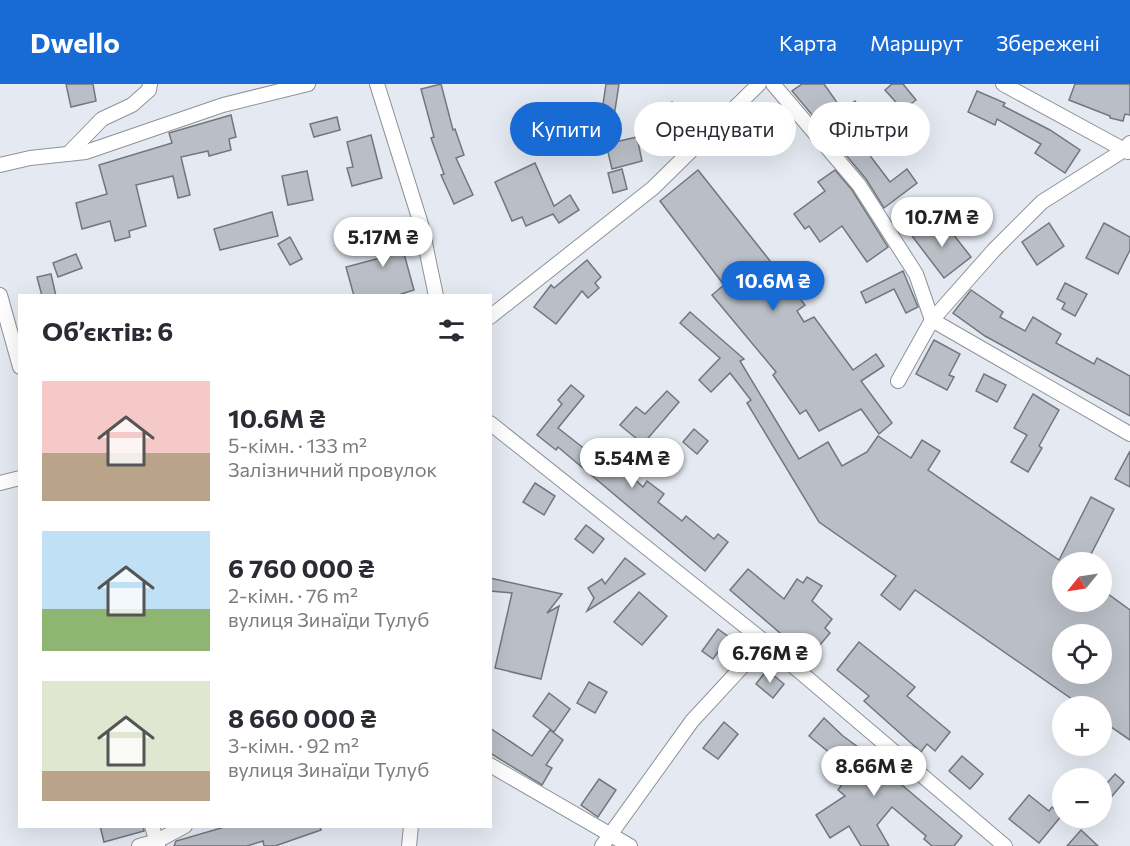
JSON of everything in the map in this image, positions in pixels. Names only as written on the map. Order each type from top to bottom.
[{"type":"street","points":[[68,154],[102,120],[132,105],[149,90],[150,84]]},
{"type":"street","points":[[0,165],[86,152],[223,105],[308,84]]},
{"type":"street","points":[[377,84],[420,224],[436,294]]},
{"type":"street","points":[[492,315],[653,188],[759,84]]},
{"type":"street","points":[[773,84],[859,185],[916,274],[932,320],[1130,434]]},
{"type":"street","points":[[1003,84],[1128,149]]},
{"type":"street","points":[[898,381],[932,320],[994,250],[1042,202],[1128,149]]},
{"type":"street","points":[[0,295],[18,359]]},
{"type":"street","points":[[492,425],[765,642],[1005,846]]},
{"type":"street","points":[[0,483],[18,478]]},
{"type":"street","points":[[602,846],[692,721],[765,642]]},
{"type":"street","points":[[492,766],[630,846]]},
{"type":"street","points":[[154,828],[158,843]]},
{"type":"street","points":[[139,846],[158,843],[182,828]]},
{"type":"street","points":[[409,846],[411,828]]},
{"type":"building","points":[[66,84],[93,84],[96,101],[71,107]]},
{"type":"building","points":[[441,84],[453,130],[455,129],[464,155],[456,158],[473,195],[454,204],[441,175],[444,174],[431,138],[434,137],[421,89]]},
{"type":"building","points":[[606,84],[619,84],[616,102],[603,102]]},
{"type":"building","points":[[802,84],[824,84],[837,102],[808,102],[808,110],[792,91]]},
{"type":"building","points":[[892,84],[903,84],[916,100],[896,102],[885,90]]},
{"type":"building","points":[[1075,84],[1130,84],[1130,115],[1125,114],[1123,121],[1110,118],[1110,116],[1069,100]]},
{"type":"building","points":[[977,91],[1005,103],[1003,106],[1050,130],[1080,150],[1065,173],[1035,153],[1041,144],[997,119],[995,125],[968,112]]},
{"type":"building","points":[[231,115],[236,137],[229,139],[231,150],[209,156],[208,151],[181,157],[190,195],[178,198],[173,176],[136,185],[146,226],[129,231],[130,237],[115,241],[110,221],[82,229],[76,203],[107,194],[99,165],[172,143],[169,133]]},
{"type":"building","points":[[337,117],[340,130],[314,137],[310,124]]},
{"type":"building","points":[[371,135],[382,178],[352,186],[347,168],[353,167],[347,142]]},
{"type":"building","points":[[634,138],[634,156],[641,156],[642,161],[612,169],[609,156],[622,156],[622,140]]},
{"type":"building","points":[[847,156],[870,156],[890,182],[907,169],[917,183],[884,208],[866,179]]},
{"type":"building","points":[[535,163],[554,206],[570,195],[579,210],[559,223],[553,214],[526,226],[522,217],[512,221],[495,182]]},
{"type":"building","points":[[622,169],[627,189],[613,193],[608,173]]},
{"type":"building","points":[[698,170],[805,305],[797,311],[804,322],[814,317],[853,370],[876,354],[884,366],[861,381],[892,423],[879,434],[861,409],[819,431],[806,410],[800,414],[773,375],[776,372],[712,295],[724,285],[660,201]]},
{"type":"building","points":[[835,170],[852,190],[888,247],[867,262],[842,226],[820,242],[809,226],[805,229],[794,214],[825,191],[818,182]]},
{"type":"building","points":[[307,171],[313,200],[288,205],[282,176]]},
{"type":"building","points":[[272,212],[278,236],[220,250],[214,229]]},
{"type":"building","points":[[942,220],[971,257],[944,278],[912,236],[927,225],[930,229]]},
{"type":"building","points":[[395,221],[414,290],[401,294],[353,294],[346,267],[384,257],[375,227]]},
{"type":"building","points":[[1049,223],[1064,246],[1037,265],[1022,242]]},
{"type":"building","points":[[1104,223],[1130,237],[1130,250],[1118,274],[1086,258]]},
{"type":"building","points":[[290,237],[302,259],[290,265],[278,244]]},
{"type":"building","points":[[76,254],[82,268],[58,277],[53,263]]},
{"type":"building","points":[[587,260],[601,277],[595,283],[599,288],[588,298],[582,291],[556,324],[534,307],[551,285],[554,288]]},
{"type":"building","points":[[903,271],[918,307],[906,313],[894,289],[866,303],[861,292]]},
{"type":"building","points":[[51,274],[56,294],[41,294],[37,277]]},
{"type":"building","points":[[1065,283],[1087,294],[1075,316],[1062,309],[1065,303],[1057,299]]},
{"type":"building","points":[[971,290],[1003,312],[1000,317],[1025,331],[1033,317],[1061,334],[1056,343],[1094,364],[1097,358],[1130,376],[1130,416],[985,336],[953,313]]},
{"type":"building","points":[[690,312],[744,359],[740,361],[799,459],[828,442],[842,466],[867,452],[878,436],[911,458],[922,440],[940,451],[928,470],[1052,555],[1052,612],[1112,612],[1112,597],[1130,610],[1130,740],[1112,728],[1112,696],[1068,696],[915,590],[900,610],[881,595],[896,576],[819,522],[747,403],[751,400],[730,373],[711,392],[699,380],[720,358],[680,323]]},
{"type":"building","points":[[934,340],[960,354],[949,375],[954,377],[947,390],[916,374]]},
{"type":"building","points":[[984,374],[1006,385],[997,402],[976,391]]},
{"type":"building","points":[[571,385],[584,396],[558,428],[586,450],[592,444],[607,457],[609,455],[643,487],[647,481],[664,494],[658,502],[682,521],[686,516],[714,539],[718,534],[728,542],[705,571],[558,447],[556,450],[537,435],[562,404],[558,400]]},
{"type":"building","points":[[667,391],[679,402],[643,444],[620,425],[636,407],[645,414]]},
{"type":"building","points":[[1033,394],[1059,410],[1028,472],[1011,462],[1027,435],[1014,428]]},
{"type":"building","points":[[694,429],[708,441],[697,454],[683,442]]},
{"type":"building","points":[[1130,451],[1130,487],[1115,479]]},
{"type":"building","points":[[535,483],[555,496],[544,515],[523,502]]},
{"type":"building","points":[[1091,497],[1114,509],[1092,552],[1063,552]]},
{"type":"building","points":[[586,525],[604,539],[593,553],[575,539]]},
{"type":"building","points":[[625,558],[645,574],[587,611],[594,598],[588,588],[602,579],[605,584]]},
{"type":"building","points":[[748,569],[784,599],[797,579],[803,583],[807,577],[822,586],[812,601],[832,619],[825,628],[830,633],[809,658],[730,590]]},
{"type":"building","points":[[492,578],[562,594],[547,613],[559,606],[541,679],[495,668],[512,593],[492,591]]},
{"type":"building","points":[[639,592],[667,616],[642,645],[614,622]]},
{"type":"building","points":[[718,629],[729,637],[713,659],[702,651]]},
{"type":"building","points":[[859,642],[915,687],[907,696],[950,732],[935,751],[927,744],[921,752],[864,701],[869,696],[837,670]]},
{"type":"building","points":[[767,670],[784,684],[773,698],[756,684]]},
{"type":"building","points":[[589,682],[607,692],[595,713],[577,703]]},
{"type":"building","points":[[549,693],[570,709],[554,732],[533,716]]},
{"type":"building","points":[[824,718],[843,736],[884,766],[882,768],[962,836],[954,846],[932,846],[924,839],[926,836],[892,807],[877,825],[889,846],[861,846],[849,826],[830,838],[816,815],[845,796],[838,790],[852,771],[809,736]]},
{"type":"building","points":[[724,722],[738,734],[718,759],[703,748]]},
{"type":"building","points":[[492,729],[532,756],[550,730],[563,740],[546,765],[552,768],[542,785],[492,754]]},
{"type":"building","points":[[962,756],[983,774],[970,789],[949,771]]},
{"type":"building","points":[[1115,774],[1124,782],[1112,796],[1112,777]]},
{"type":"building","points":[[599,779],[616,790],[598,817],[581,805]]},
{"type":"building","points":[[1029,795],[1049,811],[1052,807],[1052,827],[1039,843],[1009,819]]},
{"type":"building","points":[[100,828],[143,828],[144,831],[104,842]]},
{"type":"building","points":[[221,828],[320,828],[321,830],[275,846],[264,846],[263,841],[247,846],[174,846],[176,841]]},
{"type":"building","points":[[1081,830],[1098,846],[1067,846]]}]
